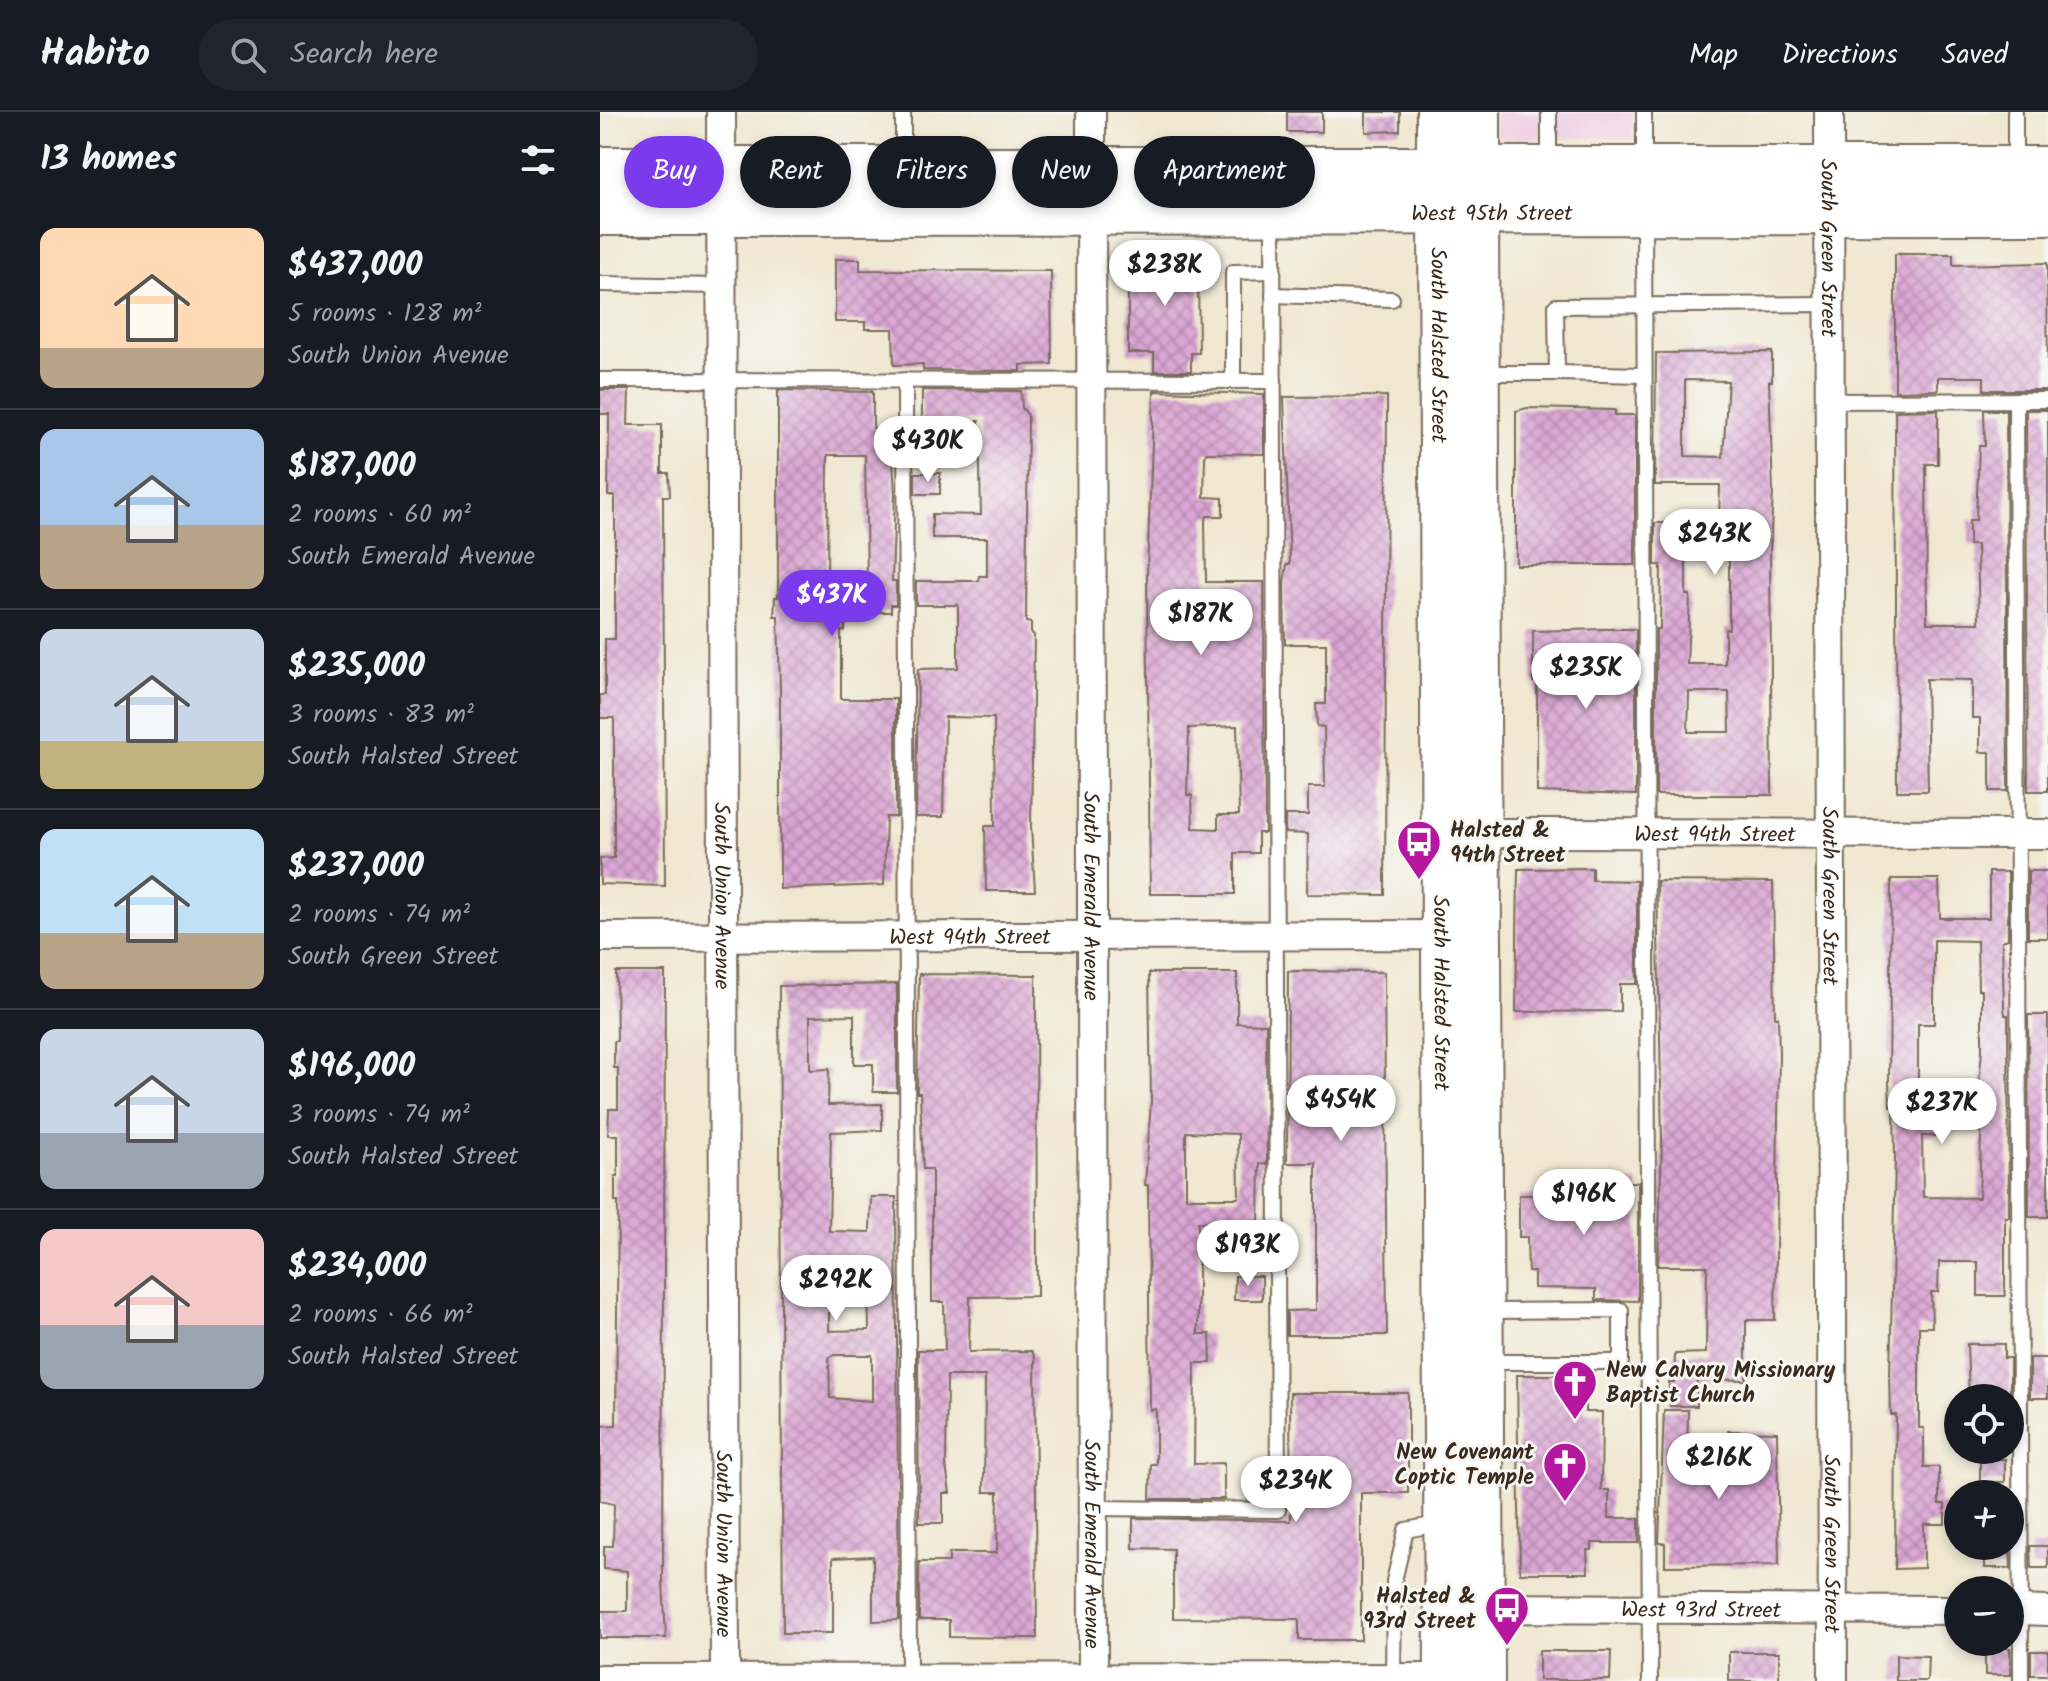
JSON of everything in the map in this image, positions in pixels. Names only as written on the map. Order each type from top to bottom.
[{"type":"main road","name":"South Halsted Street","points":[[1439,112],[1459,190],[1479,374],[1484,1680]]},
{"type":"main road","name":"South Halsted Street","points":[[1445,1680],[1441,861],[1459,190],[1478,112]]},
{"type":"main road","name":"West 95th Street","points":[[600,169],[624,169]]},
{"type":"main road","name":"West 95th Street","points":[[724,169],[867,169]]},
{"type":"main road","name":"West 95th Street","points":[[600,213],[1273,212],[1459,190],[1549,169],[1644,169],[2048,212]]},
{"type":"main road","name":"West 95th Street","points":[[1118,170],[1459,190],[1644,212],[2032,169]]},
{"type":"street","name":"South Union Avenue","points":[[721,112],[721,136]]},
{"type":"street","name":"South Emerald Avenue","points":[[1091,112],[1091,136]]},
{"type":"street","name":"South Green Street","points":[[1829,112],[1833,1681]]},
{"type":"street","name":"South Union Avenue","points":[[721,208],[725,1680]]},
{"type":"street","name":"South Emerald Avenue","points":[[1091,208],[1093,1680]]},
{"type":"street","points":[[1441,861],[1480,833]]},
{"type":"street","name":"West 94th Street","points":[[1480,833],[2048,834]]},
{"type":"street","name":"West 94th Street","points":[[600,937],[1441,935],[1481,951]]},
{"type":"street","name":"West 93rd Street","points":[[1444,1608],[1944,1610]]},
{"type":"street","points":[[600,1679],[1484,1680]]},
{"type":"lane","points":[[903,112],[903,136]]},
{"type":"lane","points":[[1549,112],[1549,169]]},
{"type":"lane","points":[[1644,112],[1644,169]]},
{"type":"lane","points":[[2015,112],[2032,169]]},
{"type":"lane","points":[[1093,1508],[1278,1510],[1273,212]]},
{"type":"lane","points":[[1644,212],[1650,1681]]},
{"type":"lane","points":[[1233,381],[1233,272],[1273,271]]},
{"type":"lane","points":[[600,284],[721,286]]},
{"type":"lane","points":[[1273,295],[1392,299]]},
{"type":"lane","points":[[1557,373],[1556,306],[1830,304]]},
{"type":"lane","points":[[1479,374],[1644,375]]},
{"type":"lane","points":[[600,380],[1274,381]]},
{"type":"lane","points":[[905,380],[909,1680]]},
{"type":"lane","points":[[2016,400],[2026,1610],[2021,1681]]},
{"type":"lane","points":[[1830,401],[2048,400]]},
{"type":"lane","points":[[1483,1311],[1621,1310],[1621,1362],[1483,1362]]},
{"type":"lane","points":[[1393,1680],[1394,1581],[1406,1530],[1443,1523]]},
{"type":"shaded area","points":[[1495,112],[1633,112],[1633,138],[1495,138]]},
{"type":"building","points":[[1287,112],[1322,112],[1322,132],[1287,132]]},
{"type":"building","points":[[1366,112],[1400,112],[1400,131],[1366,132]]},
{"type":"building","points":[[1181,251],[1202,252],[1203,271],[1198,271],[1199,353],[1191,353],[1191,371],[1154,371],[1154,353],[1128,353],[1128,255],[1181,254]]},
{"type":"building","points":[[1895,254],[1953,254],[1953,265],[2047,263],[2048,390],[1984,390],[1984,377],[1938,377],[1938,390],[1895,391]]},
{"type":"building","points":[[835,259],[860,259],[860,270],[1051,271],[1052,364],[1021,365],[1021,371],[923,370],[923,364],[894,365],[893,329],[865,329],[865,322],[835,322]]},
{"type":"building","points":[[1772,352],[1772,381],[1769,381],[1773,491],[1770,553],[1772,795],[1656,795],[1656,629],[1660,629],[1661,565],[1655,565],[1655,523],[1719,523],[1720,485],[1655,485],[1656,353]],"holes":[[[1685,380],[1728,381],[1723,457],[1685,456]],[[1686,548],[1724,548],[1724,553],[1729,553],[1729,629],[1725,629],[1725,664],[1687,664],[1690,595],[1686,595]],[[1689,692],[1729,692],[1730,732],[1688,732]]]},
{"type":"building","points":[[600,390],[629,390],[628,425],[662,425],[662,473],[669,473],[670,496],[663,496],[665,886],[600,884],[600,859],[614,858],[614,718],[600,718],[600,695],[605,695],[605,639],[615,639],[615,496],[608,496],[609,414],[600,414]]},
{"type":"building","points":[[778,390],[873,392],[873,428],[891,428],[895,494],[892,581],[896,581],[896,605],[891,605],[891,612],[845,612],[845,631],[841,631],[841,699],[896,699],[896,817],[886,817],[884,885],[780,889],[780,688],[778,616],[774,616],[775,597],[778,597]],"holes":[[[828,455],[865,455],[867,583],[827,582]]]},
{"type":"building","points":[[922,390],[1021,391],[1022,408],[1028,415],[1026,622],[1031,623],[1031,633],[1034,635],[1031,827],[1035,891],[986,891],[985,826],[995,826],[994,718],[945,717],[943,817],[916,817],[918,669],[958,668],[958,605],[916,605],[916,581],[979,581],[979,576],[987,576],[987,538],[932,538],[932,514],[981,515],[979,421],[922,420]]},
{"type":"building","points":[[1154,391],[1264,394],[1264,454],[1206,453],[1205,458],[1204,497],[1223,498],[1223,516],[1207,516],[1205,521],[1206,582],[1264,582],[1265,833],[1258,833],[1258,853],[1235,853],[1235,894],[1150,894],[1147,572]],"holes":[[[1237,726],[1239,815],[1218,815],[1218,829],[1193,828],[1192,795],[1187,795],[1189,728]]]},
{"type":"building","points":[[1387,396],[1385,895],[1307,894],[1308,834],[1285,833],[1285,815],[1308,815],[1308,787],[1325,787],[1324,727],[1317,726],[1316,704],[1326,704],[1326,644],[1285,644],[1284,582],[1287,564],[1290,564],[1284,397]]},
{"type":"building","points":[[1527,408],[1615,410],[1615,415],[1635,415],[1635,565],[1516,565],[1516,411]]},
{"type":"building","points":[[1938,410],[1938,464],[1926,464],[1927,623],[1979,623],[1977,545],[1969,545],[1969,520],[1976,520],[1979,446],[1985,446],[1984,410],[2006,410],[2008,791],[1990,791],[1990,752],[1980,752],[1980,718],[1972,718],[1972,680],[1926,679],[1928,791],[1897,791],[1895,411]]},
{"type":"building","points":[[2026,410],[2048,410],[2048,791],[2028,791]]},
{"type":"building","points":[[915,473],[940,473],[940,494],[915,494]]},
{"type":"building","points":[[1636,629],[1636,795],[1537,792],[1537,682],[1533,682],[1533,631]]},
{"type":"building","points":[[1592,868],[1592,880],[1637,881],[1637,984],[1620,984],[1620,1011],[1516,1012],[1518,869]]},
{"type":"building","points":[[2028,871],[2048,871],[2048,938],[2028,938]]},
{"type":"building","points":[[1989,872],[2008,872],[2008,939],[2002,941],[2004,1006],[2005,1015],[2008,1015],[2009,1217],[2005,1217],[2005,1296],[1978,1296],[1978,1262],[1939,1262],[1938,1292],[1931,1292],[1932,1327],[1919,1327],[1919,1428],[1924,1428],[1924,1467],[1939,1467],[1939,1504],[1944,1504],[1944,1524],[1924,1524],[1924,1568],[1895,1569],[1896,1415],[1891,1415],[1890,1376],[1895,1159],[1894,1107],[1890,1107],[1889,1082],[1891,879],[1939,879],[1940,918],[1989,918]],"holes":[[[1934,940],[1977,941],[1978,990],[1982,990],[1982,1050],[1979,1085],[1975,1085],[1975,1105],[1982,1105],[1979,1198],[1923,1197],[1922,1136],[1937,1136],[1937,1082],[1918,1082],[1918,1024],[1934,1024]]]},
{"type":"building","points":[[1657,881],[1773,882],[1775,1017],[1778,1017],[1779,1053],[1775,1320],[1746,1320],[1746,1380],[1697,1379],[1697,1406],[1670,1406],[1669,1382],[1674,1382],[1675,1354],[1706,1353],[1707,1266],[1658,1266],[1662,1141]]},
{"type":"building","points":[[1288,971],[1384,972],[1387,1335],[1287,1335],[1287,1311],[1316,1310],[1316,1163],[1287,1163]]},
{"type":"building","points":[[616,972],[665,972],[663,1581],[666,1638],[600,1638],[600,1611],[627,1611],[627,1571],[604,1569],[604,1546],[613,1546],[614,1504],[600,1501],[600,1426],[616,1425],[618,1202],[615,1202],[615,1176],[618,1176],[618,1135],[608,1135],[609,1109],[618,1109],[618,1068],[614,1068],[614,1041],[617,1041]]},
{"type":"building","points":[[1149,973],[1237,973],[1237,1023],[1266,1024],[1267,1164],[1260,1164],[1259,1221],[1198,1222],[1198,1334],[1210,1334],[1211,1363],[1195,1363],[1194,1464],[1224,1463],[1224,1499],[1150,1499],[1151,1464],[1156,1464],[1156,1409],[1150,1410],[1148,1185],[1145,1185],[1151,1101]],"holes":[[[1186,1132],[1238,1134],[1239,1198],[1186,1198]]]},
{"type":"building","points":[[919,974],[1036,975],[1037,1296],[970,1297],[969,1352],[1032,1351],[1035,1358],[1037,1638],[949,1637],[949,1620],[919,1620],[919,1562],[949,1562],[949,1553],[997,1553],[998,1492],[984,1492],[985,1376],[947,1376],[946,1466],[950,1493],[943,1493],[943,1523],[919,1523],[918,1350],[945,1350],[944,1302],[932,1302],[932,1169],[923,1169],[920,1093],[917,1093]]},
{"type":"building","points":[[897,984],[897,1092],[873,1092],[873,1064],[854,1064],[854,1015],[810,1016],[810,1070],[829,1069],[828,1105],[882,1104],[882,1130],[831,1132],[829,1231],[870,1232],[871,1197],[896,1197],[899,1620],[873,1621],[873,1556],[833,1558],[833,1633],[783,1633],[779,986]],"holes":[[[829,1291],[868,1291],[869,1330],[829,1331]],[[833,1355],[872,1355],[872,1401],[830,1398],[829,1358]]]},
{"type":"building","points":[[2028,1015],[2048,1015],[2048,1217],[2029,1217]]},
{"type":"building","points":[[1543,1182],[1638,1182],[1638,1301],[1596,1300],[1596,1289],[1534,1288],[1534,1272],[1528,1272],[1527,1237],[1519,1237],[1519,1195],[1543,1195]]},
{"type":"building","points":[[1235,1276],[1262,1276],[1262,1300],[1234,1300]]},
{"type":"building","points":[[1967,1344],[2004,1344],[2004,1358],[2010,1358],[2010,1384],[1969,1384]]},
{"type":"building","points":[[2030,1358],[2048,1358],[2048,1398],[2030,1398]]},
{"type":"building","points":[[1517,1375],[1585,1375],[1585,1412],[1602,1412],[1601,1490],[1609,1490],[1609,1518],[1639,1518],[1639,1543],[1592,1543],[1592,1550],[1587,1550],[1588,1573],[1520,1573]]},
{"type":"building","points":[[1290,1393],[1408,1393],[1408,1493],[1361,1493],[1361,1640],[1299,1640],[1299,1619],[1173,1618],[1173,1549],[1133,1548],[1133,1518],[1291,1521]]},
{"type":"building","points":[[1664,1410],[1688,1410],[1687,1469],[1728,1469],[1728,1431],[1777,1432],[1779,1565],[1665,1566],[1665,1543],[1659,1543]]},
{"type":"building","points":[[1980,1464],[2005,1464],[2005,1480],[1980,1480]]},
{"type":"building","points":[[2030,1546],[2048,1546],[2048,1568],[2031,1568]]},
{"type":"building","points":[[1985,1560],[2011,1560],[2011,1568],[1985,1568]]},
{"type":"building","points":[[1539,1651],[1611,1651],[1610,1680],[1539,1680]]},
{"type":"building","points":[[2031,1651],[2048,1651],[2048,1675],[2031,1675]]},
{"type":"building","points":[[1729,1652],[1779,1652],[1779,1681],[1729,1681]]},
{"type":"building","points":[[1896,1655],[1928,1656],[1927,1681],[1896,1681]]},
{"type":"building","points":[[1985,1656],[2010,1656],[2011,1675],[1985,1675]]},
{"type":"place","name":"Halsted & 94th Street","points":[[1419,881]]},
{"type":"place","name":"New Calvary Missionary Baptist Church","points":[[1575,1421]]},
{"type":"place","name":"New Covenant Coptic Temple","points":[[1565,1503]]},
{"type":"place","name":"Halsted & 93rd Street","points":[[1507,1647]]}]
